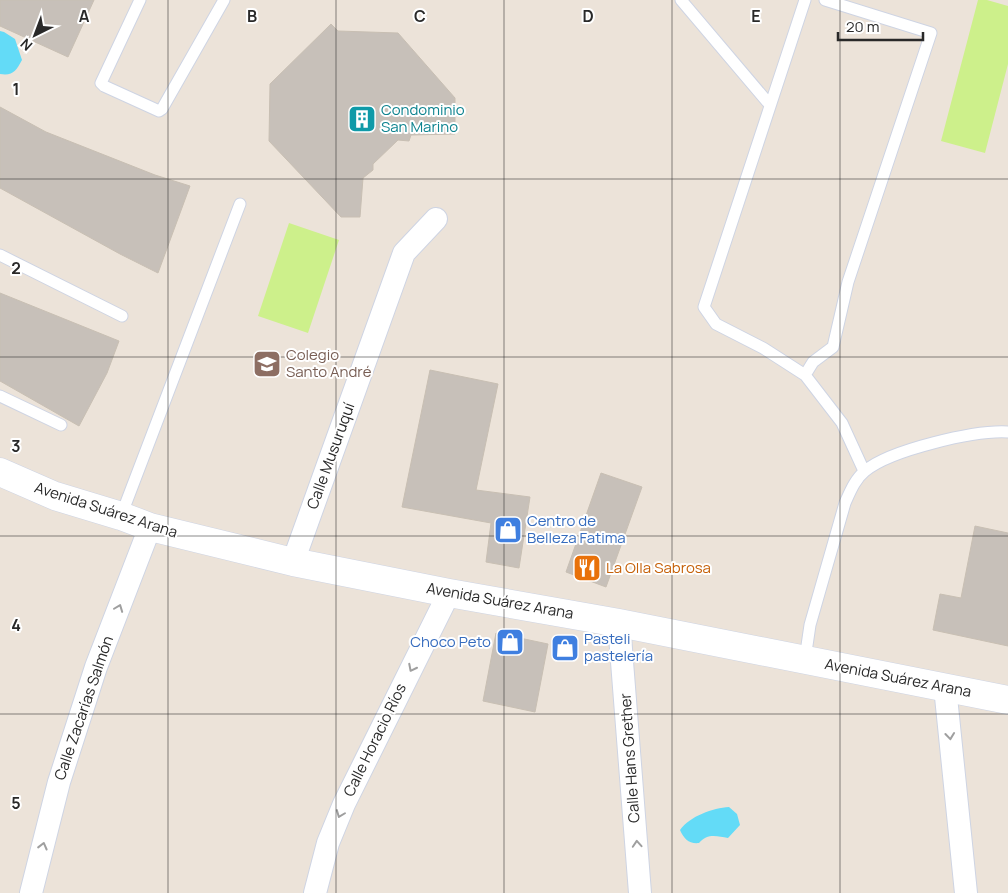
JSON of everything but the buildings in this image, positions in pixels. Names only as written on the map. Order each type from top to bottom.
[{"type":"main road","name":"Avenida Suárez Arana","points":[[0,472],[55,496],[150,527],[293,562],[449,593],[619,623],[1008,700]]},
{"type":"street","name":"Calle Musuruquí","points":[[293,562],[404,253],[436,219]]},
{"type":"street","name":"Calle Zacarías Salmón","points":[[31,893],[59,782],[94,676],[150,527]]},
{"type":"street","name":"Calle Horacio Ríos","points":[[314,893],[328,844],[344,804],[449,593]]},
{"type":"street","name":"Calle Hans Grether","points":[[619,623],[640,893]]},
{"type":"street","points":[[945,687],[966,893]]},
{"type":"lane","points":[[140,0],[101,83],[159,111],[162,109],[224,0]]},
{"type":"lane","points":[[682,0],[770,105]]},
{"type":"lane","points":[[805,0],[704,307],[716,324],[763,348],[804,375],[842,423],[864,471]]},
{"type":"lane","points":[[804,375],[813,362],[833,347],[848,282],[931,33],[825,0]]},
{"type":"lane","points":[[121,516],[240,204]]},
{"type":"lane","points":[[0,255],[122,316]]},
{"type":"lane","points":[[0,396],[61,425]]},
{"type":"lane","points":[[805,659],[810,624],[845,503],[852,487],[864,471],[895,454],[968,435],[1008,432]]},
{"type":"green space","points":[[978,0],[987,0],[1008,6],[1008,64],[985,153],[941,141]]},
{"type":"green space","points":[[289,223],[339,240],[308,333],[258,316]]},
{"type":"water","points":[[0,31],[15,39],[22,60],[16,70],[8,74],[0,74]]},
{"type":"water","points":[[729,807],[737,814],[740,825],[728,838],[709,836],[699,843],[692,843],[685,838],[680,830],[696,817],[709,811]]},
{"type":"place","name":"Condominio San Marino","points":[[362,119]]},
{"type":"place","name":"Colegio Santo André","points":[[267,364]]},
{"type":"place","name":"Centro de Belleza Fatima","points":[[508,530]]},
{"type":"place","name":"La Olla Sabrosa","points":[[587,568]]},
{"type":"place","name":"Choco Peto","points":[[510,642]]},
{"type":"place","name":"Pasteli pastelería","points":[[565,648]]}]
